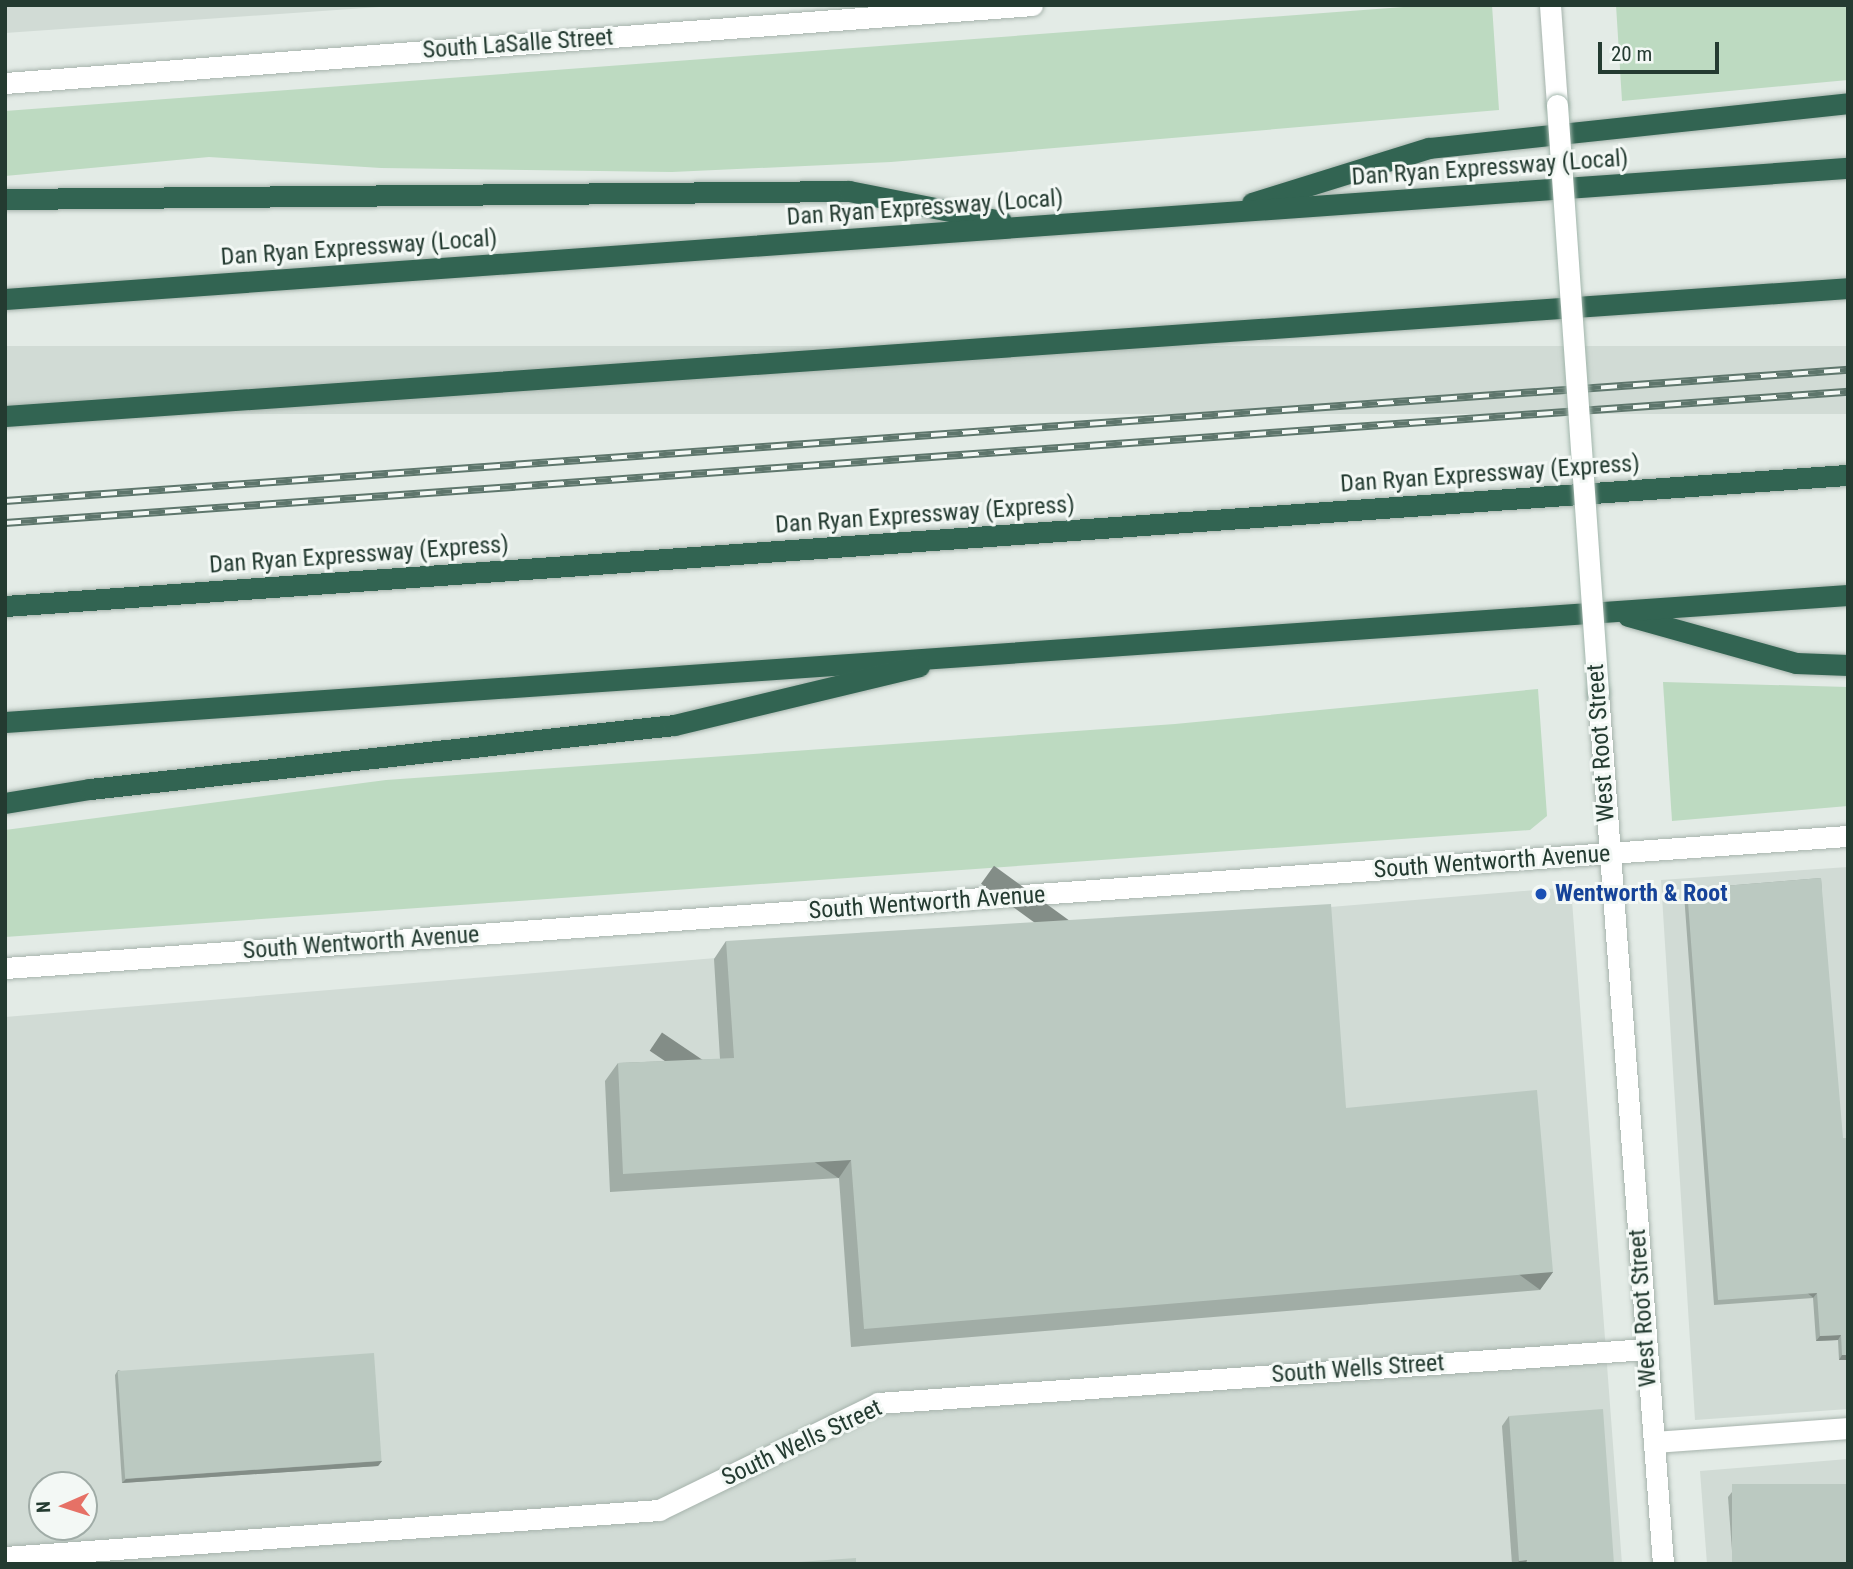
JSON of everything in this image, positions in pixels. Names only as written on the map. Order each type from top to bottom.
[{"type":"highway","points":[[1217,213],[1429,148],[1848,103]]},
{"type":"highway","name":"Dan Ryan Expressway (Local)","points":[[5,299],[1848,168]]},
{"type":"highway","points":[[5,199],[849,191],[1031,227]]},
{"type":"highway","points":[[5,416],[1848,288]]},
{"type":"highway","name":"Dan Ryan Expressway (Express)","points":[[5,606],[1848,475]]},
{"type":"highway","points":[[5,722],[979,652],[1848,595]]},
{"type":"highway","points":[[1612,612],[1796,663],[1848,665]]},
{"type":"highway","points":[[5,803],[90,789],[674,725],[979,652]]},
{"type":"street","name":"South LaSalle Street","points":[[5,83],[1032,5]]},
{"type":"street","name":"West Root Street","points":[[1550,5],[1609,854],[1663,1564]]},
{"type":"street","name":"South Wentworth Avenue","points":[[5,968],[1848,836]]},
{"type":"street","name":"South Wells Street","points":[[5,1557],[659,1510],[878,1403],[1646,1349]]},
{"type":"street","points":[[1654,1442],[1848,1428]]},
{"type":"shaded area","points":[[5,5],[408,5],[5,33]]},
{"type":"shaded area","points":[[5,346],[1848,346],[1848,414],[5,414]]},
{"type":"shaded area","points":[[1848,867],[1848,1409],[1695,1420],[1661,880]]},
{"type":"shaded area","points":[[1571,887],[1622,1564],[5,1564],[5,1017]]},
{"type":"shaded area","points":[[1848,1459],[1848,1564],[1707,1564],[1700,1471]]},
{"type":"green space","points":[[1430,5],[1492,5],[1499,110],[891,162],[672,172],[381,168],[209,157],[5,176],[5,111]]},
{"type":"green space","points":[[1616,5],[1848,5],[1848,80],[1622,101]]},
{"type":"green space","points":[[1663,682],[1848,687],[1848,806],[1672,821]]},
{"type":"green space","points":[[1538,689],[1547,816],[1530,830],[5,937],[5,830],[386,780],[1175,724]]},
{"type":"building","points":[[1821,878],[1843,1138],[1848,1138],[1848,1355],[1842,1355],[1841,1335],[1820,1336],[1817,1293],[1718,1300],[1687,889]]},
{"type":"building","points":[[1331,904],[1346,1108],[1537,1090],[1553,1272],[864,1329],[851,1160],[623,1174],[618,1063],[734,1058],[726,941]]},
{"type":"building","points":[[374,1353],[382,1461],[125,1479],[118,1371]]},
{"type":"building","points":[[1603,1409],[1614,1564],[1527,1564],[1527,1560],[1519,1561],[1509,1416]]},
{"type":"building","points":[[1732,1484],[1848,1484],[1848,1564],[1732,1564]]},
{"type":"building","points":[[856,1558],[856,1564],[770,1564]]},
{"type":"railway","points":[[5,501],[1848,370]]},
{"type":"railway","points":[[5,523],[1848,392]]},
{"type":"place","name":"Wentworth & Root","points":[[1541,894]]}]
